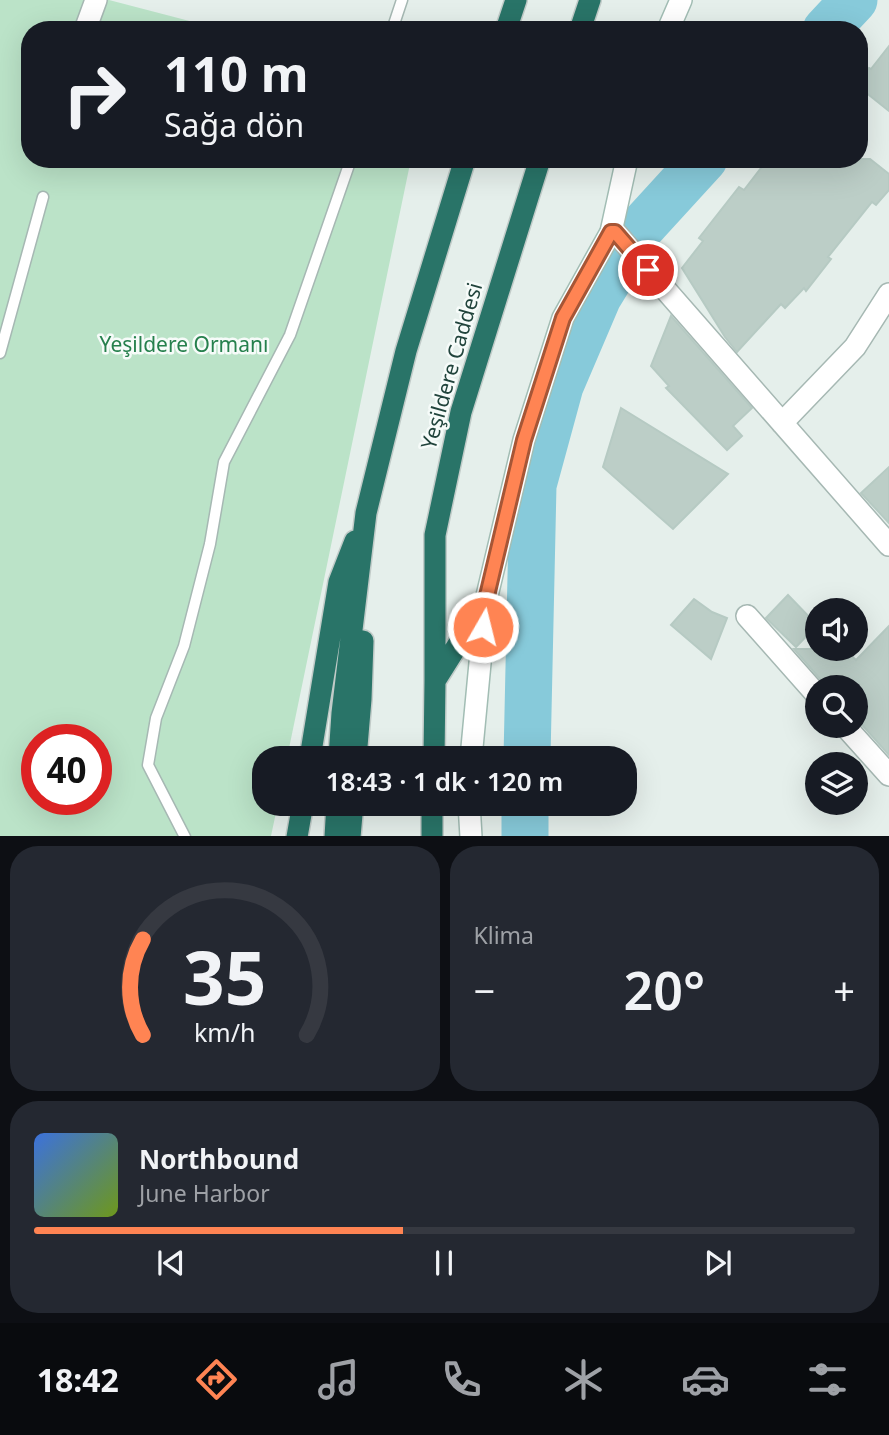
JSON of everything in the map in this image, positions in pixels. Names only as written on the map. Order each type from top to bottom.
[{"type":"highway","points":[[509,21],[516,0]]},
{"type":"highway","points":[[583,21],[590,0]]},
{"type":"highway","points":[[340,746],[366,513],[406,351],[463,168]]},
{"type":"highway","name":"Yeşildere Caddesi","points":[[433,746],[435,535],[461,412],[537,168]]},
{"type":"highway","points":[[312,746],[339,582],[366,513]]},
{"type":"highway","points":[[357,746],[361,699],[366,513]]},
{"type":"highway","points":[[436,681],[486,600]]},
{"type":"highway","points":[[297,836],[301,816]]},
{"type":"highway","points":[[335,836],[336,816]]},
{"type":"highway","points":[[350,836],[352,816]]},
{"type":"highway","points":[[432,816],[432,836]]},
{"type":"street","points":[[88,21],[96,0]]},
{"type":"street","points":[[672,21],[681,0]]},
{"type":"street","points":[[472,746],[486,600],[524,440],[563,318],[611,232],[625,168]]},
{"type":"street","points":[[611,232],[615,232],[889,545]]},
{"type":"street","points":[[782,423],[855,347],[889,294]]},
{"type":"street","points":[[747,616],[805,681]]},
{"type":"street","points":[[856,738],[889,775]]},
{"type":"street","points":[[470,816],[471,836]]},
{"type":"lane","points":[[396,21],[402,0]]},
{"type":"lane","points":[[185,836],[148,765],[156,718],[184,646],[210,544],[224,462],[289,335],[348,168]]},
{"type":"lane","points":[[0,353],[43,197]]},
{"type":"green space","name":"Yeşildere Ormanı","points":[[0,0],[109,0],[190,21],[21,21],[21,168],[409,168],[289,746],[252,746],[252,816],[275,816],[271,836],[0,836]]},
{"type":"building","points":[[889,46],[889,111],[868,94],[868,69],[871,69]]},
{"type":"building","points":[[870,159],[889,174],[889,190],[876,205],[872,202],[828,257],[831,259],[806,291],[804,288],[785,308],[781,304],[737,352],[682,268],[703,241],[699,238],[739,187],[744,190],[761,168],[868,168]]},
{"type":"building","points":[[671,316],[752,408],[733,426],[742,436],[727,450],[666,388],[669,386],[651,366]]},
{"type":"building","points":[[621,408],[728,474],[673,529],[603,467]]},
{"type":"building","points":[[889,467],[889,523],[861,493]]},
{"type":"building","points":[[788,595],[805,613],[805,638],[796,647],[766,618]]},
{"type":"building","points":[[694,599],[712,612],[727,618],[711,659],[671,625]]},
{"type":"building","points":[[889,626],[889,755],[868,731],[868,675],[817,675],[794,649],[805,649],[805,661],[868,661],[868,648]]},
{"type":"waterway","points":[[834,21],[854,0]]},
{"type":"waterway","points":[[640,229],[696,168]]},
{"type":"waterway","points":[[527,746],[533,485],[560,386],[598,297],[617,266]]},
{"type":"waterway","points":[[525,816],[525,836]]},
{"type":"route","points":[[483,627],[486,600],[524,440],[563,318],[611,232],[615,232],[648,270]]}]
